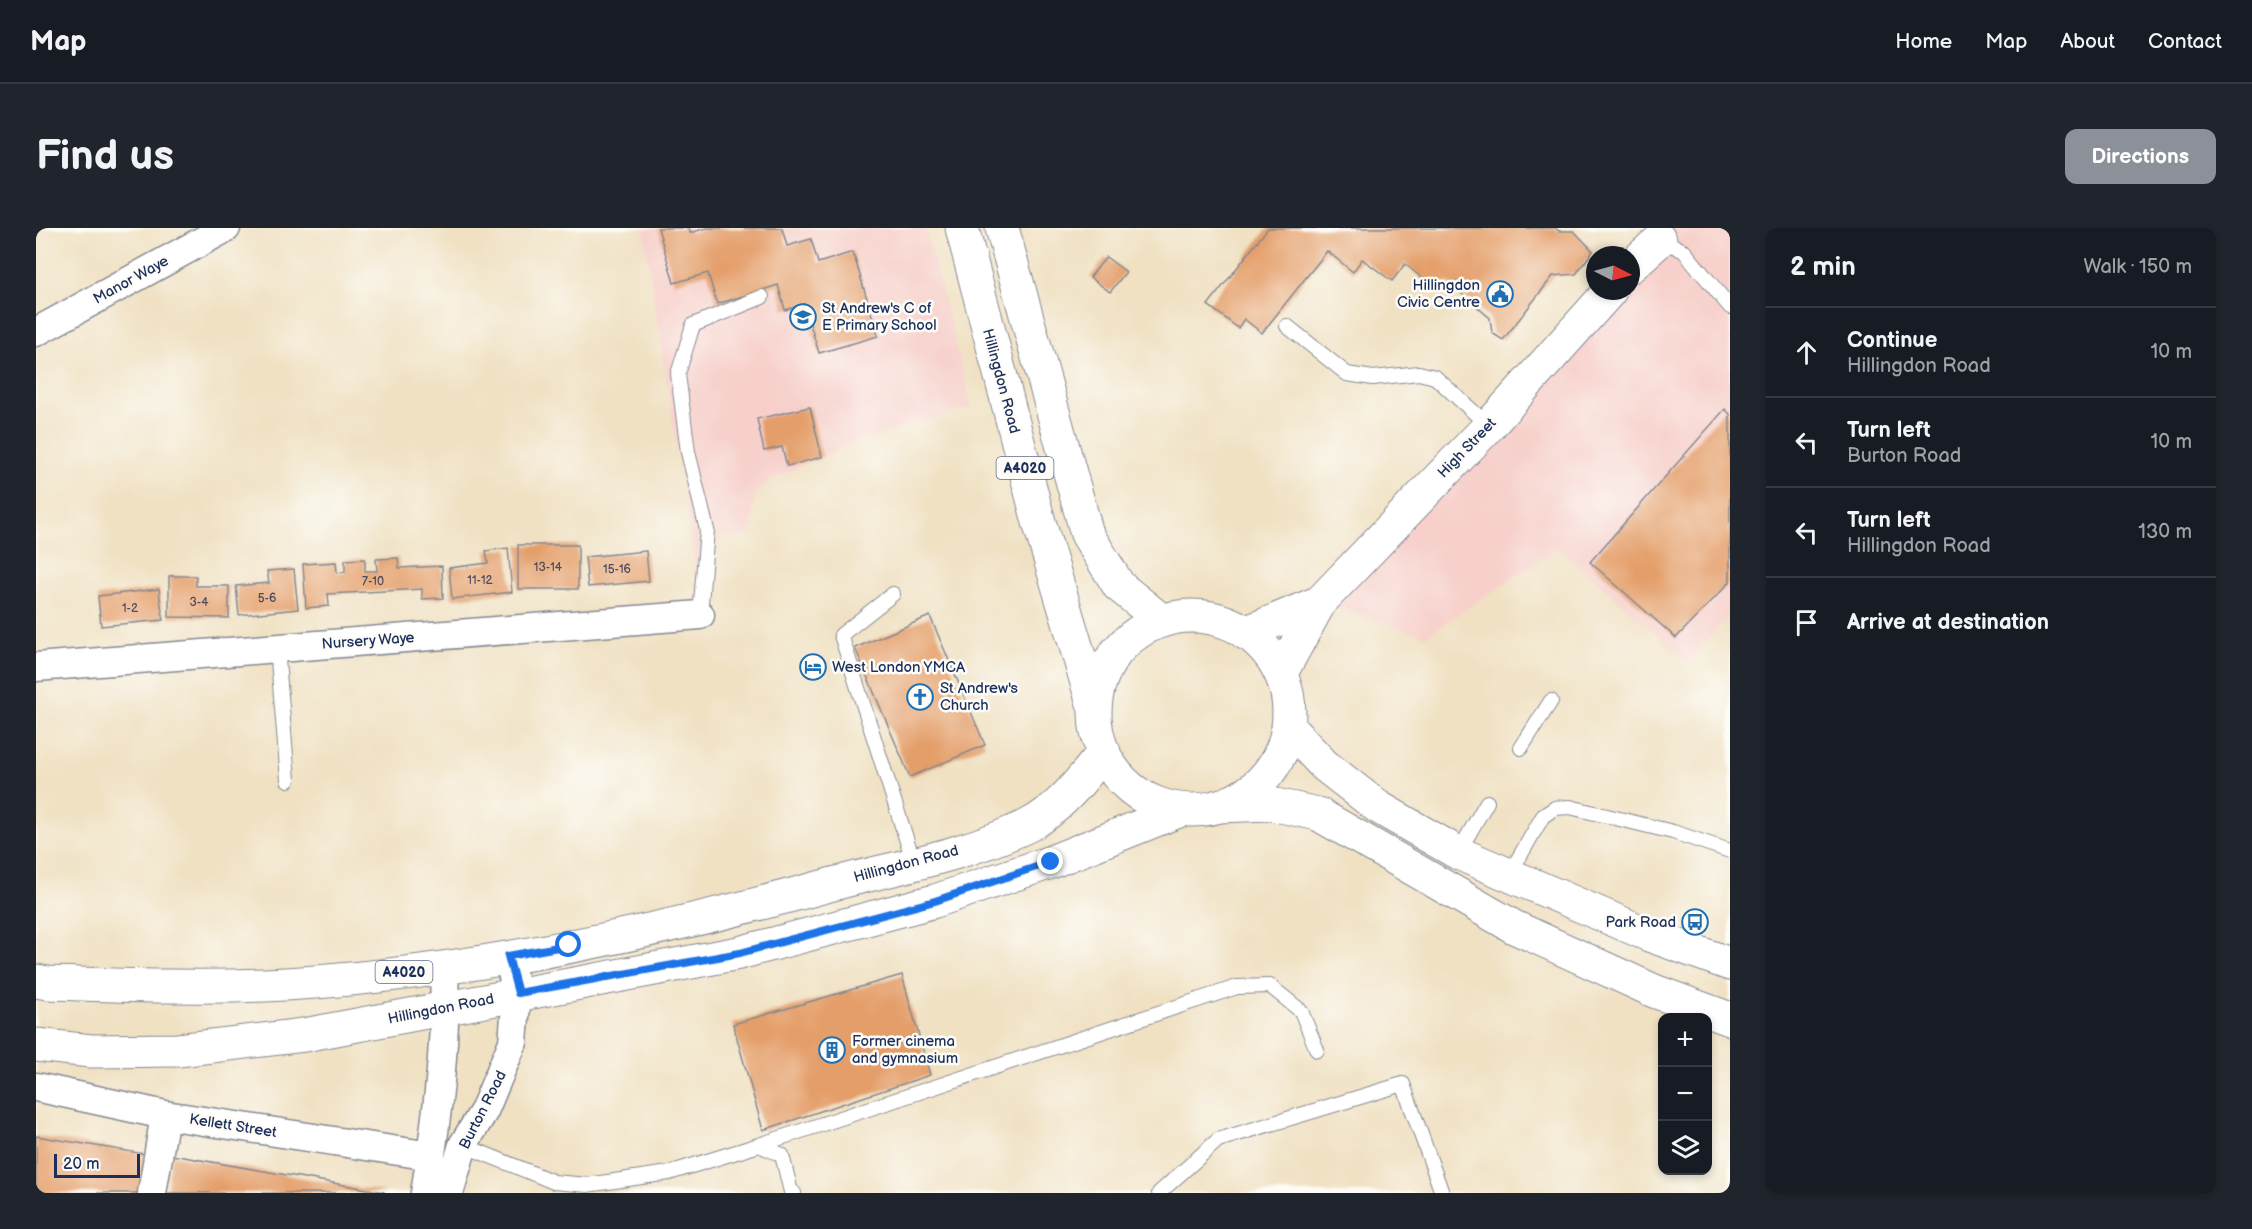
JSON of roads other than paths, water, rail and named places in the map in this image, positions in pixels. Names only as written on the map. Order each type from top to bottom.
[{"type":"main road","name":"Hillingdon Road","points":[[962,228],[1039,522],[1094,705]]},
{"type":"main road","name":"A4020","points":[[1002,228],[1087,534],[1119,586],[1161,620]]},
{"type":"main road","points":[[1640,257],[1662,234]]},
{"type":"main road","name":"High Street","points":[[1320,602],[1489,426],[1602,300]]},
{"type":"main road","points":[[1245,633],[1320,602]]},
{"type":"main road","points":[[1282,671],[1320,602]]},
{"type":"main road","name":"A4020","points":[[1195,616],[1229,624],[1245,633],[1282,671],[1289,702],[1290,729],[1283,753],[1258,788],[1218,806],[1181,810],[1147,800],[1120,778],[1104,752],[1096,729],[1094,705],[1098,678],[1116,649],[1143,628],[1161,620],[1195,616]]},
{"type":"main road","points":[[1290,729],[1324,765],[1378,807],[1458,853],[1649,935],[1730,964]]},
{"type":"main road","name":"Hillingdon Road","points":[[36,981],[188,986],[268,985],[444,966],[508,956],[756,905],[949,855],[1031,824],[1075,789],[1104,752]]},
{"type":"main road","points":[[1218,806],[1270,804],[1318,814],[1514,927],[1654,991],[1730,1019]]},
{"type":"main road","name":"Hillingdon Road","points":[[36,1045],[91,1051],[178,1050],[304,1035],[740,953],[935,901],[1051,862],[1181,810]]},
{"type":"street","name":"Manor Waye","points":[[36,332],[226,228]]},
{"type":"street","name":"Nursery Waye","points":[[36,667],[700,615]]},
{"type":"street","name":"Burton Road","points":[[449,1193],[463,1145],[484,1111],[511,1051],[518,993],[508,956]]},
{"type":"street","name":"Burton Road","points":[[425,1193],[446,1010],[444,966]]},
{"type":"street","name":"Kellett Street","points":[[36,1087],[165,1115],[431,1156]]},
{"type":"street","points":[[152,1193],[165,1115]]},
{"type":"lane","points":[[1662,234],[1684,251],[1730,307]]},
{"type":"lane","points":[[700,615],[707,530],[688,452],[678,374],[693,325],[762,297]]},
{"type":"lane","points":[[1287,326],[1347,374],[1373,378],[1419,373],[1435,377],[1489,426]]},
{"type":"lane","points":[[893,594],[841,635],[914,863]]},
{"type":"lane","points":[[277,648],[288,780]]},
{"type":"lane","points":[[1521,748],[1551,701]]},
{"type":"lane","points":[[1458,853],[1487,802]]},
{"type":"lane","points":[[1509,875],[1543,816],[1555,808],[1570,807],[1673,832],[1730,851]]},
{"type":"lane","points":[[463,1145],[554,1182],[587,1185],[669,1173],[1237,987],[1270,986],[1301,1011],[1317,1050]]},
{"type":"lane","points":[[1159,1193],[1218,1140],[1403,1084],[1442,1193]]},
{"type":"lane","points":[[759,1145],[782,1155],[792,1193]]},
{"type":"place","name":"Hillingdon Civic Centre","points":[[1500,294]]},
{"type":"place","name":"St Andrew's C of E Primary School","points":[[803,317]]},
{"type":"place","name":"West London YMCA","points":[[813,667]]},
{"type":"place","name":"St Andrew's Church","points":[[920,697]]},
{"type":"place","name":"Park Road","points":[[1695,922]]},
{"type":"place","name":"Former cinema and gymnasium","points":[[832,1050]]}]
